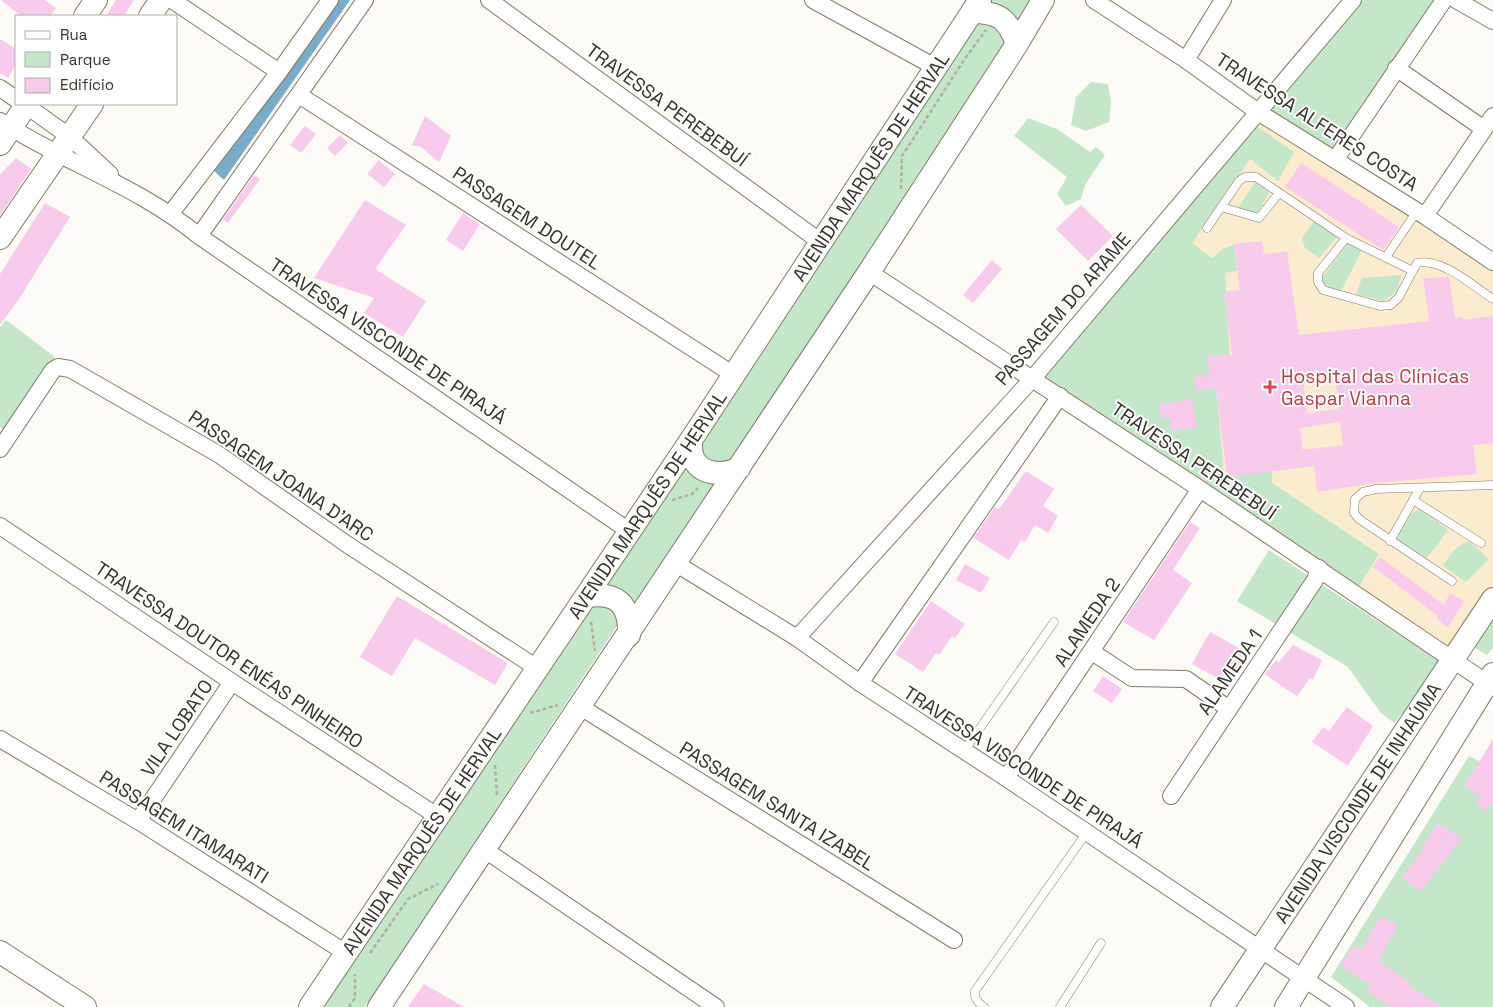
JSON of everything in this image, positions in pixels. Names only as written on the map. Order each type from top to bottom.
[{"type":"main road","points":[[86,15],[96,0]]},
{"type":"main road","points":[[151,15],[161,0]]},
{"type":"main road","points":[[379,1007],[485,850],[569,705],[629,634],[869,272],[1017,44],[1043,0]]},
{"type":"main road","points":[[976,6],[998,15],[1011,27],[1017,44]]},
{"type":"main road","name":"AVENIDA MARQUÊS DE HERVAL","points":[[310,1007],[357,959],[437,816],[537,668],[589,607],[629,531],[822,242],[976,6]]},
{"type":"main road","points":[[4,131],[22,105]]},
{"type":"main road","points":[[0,238],[91,105]]},
{"type":"main road","points":[[691,440],[692,456],[700,466],[713,474],[726,473],[739,468]]},
{"type":"main road","points":[[589,607],[601,596],[619,601],[626,609],[629,619],[629,634]]},
{"type":"main road","name":"AVENIDA VISCONDE DE INHAÚMA","points":[[1222,1007],[1493,599]]},
{"type":"main road","points":[[1286,1007],[1491,682]]},
{"type":"main road","points":[[1,956],[85,1007]]},
{"type":"street","points":[[172,0],[279,72]]},
{"type":"street","points":[[171,213],[279,72],[330,0]]},
{"type":"street","points":[[199,236],[365,0]]},
{"type":"street","name":"TRAVESSA PEREBEBUÍ","points":[[489,0],[822,242]]},
{"type":"street","points":[[813,0],[937,68]]},
{"type":"street","name":"TRAVESSA ALFERES COSTA","points":[[1094,0],[1186,60],[1258,112],[1421,213],[1493,262]]},
{"type":"street","points":[[1186,60],[1223,0]]},
{"type":"street","name":"PASSAGEM DO ARAME","points":[[797,638],[1033,378],[1353,0]]},
{"type":"street","points":[[1335,160],[1444,0]]},
{"type":"street","points":[[1456,0],[1493,21]]},
{"type":"street","points":[[1396,68],[1489,123],[1421,213]]},
{"type":"street","name":"TRAVESSA VISCONDE DE PIRAJÁ","points":[[0,88],[15,98]]},
{"type":"street","name":"PASSAGEM DOUTEL","points":[[299,95],[734,374]]},
{"type":"street","name":"TRAVESSA VISCONDE DE PIRAJÁ","points":[[25,105],[64,146],[123,186],[171,213],[199,236],[629,531]]},
{"type":"street","name":"TRAVESSA VISCONDE DE PIRAJÁ","points":[[4,131],[64,146]]},
{"type":"street","name":"TRAVESSA PEREBEBUÍ","points":[[869,272],[1200,488],[1452,661],[1491,682]]},
{"type":"street","name":"PASSAGEM JOANA D'ARC","points":[[0,449],[54,370],[58,367],[70,369],[218,454],[348,545],[537,668]]},
{"type":"street","points":[[860,683],[1060,396]]},
{"type":"street","name":"ALAMEDA 2","points":[[1006,778],[1200,488]]},
{"type":"street","name":"TRAVESSA DOUTOR ENÉAS PINHEIRO","points":[[0,526],[232,682],[437,816]]},
{"type":"street","name":"TRAVESSA VISCONDE DE PIRAJÁ","points":[[675,563],[797,638],[860,683],[1006,778],[1346,1007]]},
{"type":"street","name":"ALAMEDA 1","points":[[1171,796],[1315,580],[1319,568]]},
{"type":"street","points":[[1092,652],[1132,678],[1186,679],[1229,709]]},
{"type":"street","name":"VILA LOBATO","points":[[138,820],[232,682]]},
{"type":"street","name":"PASSAGEM SANTA IZABEL","points":[[569,705],[954,940]]},
{"type":"street","name":"PASSAGEM ITAMARATI","points":[[0,739],[138,820],[357,959]]},
{"type":"street","points":[[485,850],[716,1007]]},
{"type":"lane","points":[[1207,228],[1239,181],[1245,177],[1256,177],[1346,238],[1413,270]]},
{"type":"lane","points":[[1221,208],[1260,218],[1278,192]]},
{"type":"lane","points":[[1386,258],[1421,213]]},
{"type":"lane","points":[[1346,238],[1318,273],[1318,282],[1323,290],[1380,306],[1391,305],[1399,297],[1417,263],[1426,260],[1438,264],[1493,299]]},
{"type":"lane","points":[[1452,581],[1359,519],[1354,513],[1355,499],[1363,492],[1376,489],[1493,484]]},
{"type":"lane","points":[[1390,541],[1420,488]]},
{"type":"lane","points":[[1414,500],[1480,543]]},
{"type":"lane","points":[[964,751],[1054,622]]},
{"type":"lane","points":[[984,1007],[974,997],[975,991],[1087,832]]},
{"type":"lane","points":[[1060,1007],[1102,943]]},
{"type":"path","points":[[901,190],[902,156],[966,57],[998,15]]},
{"type":"path","points":[[670,500],[692,494],[713,474]]},
{"type":"path","points":[[589,607],[595,652]]},
{"type":"path","points":[[521,716],[569,705]]},
{"type":"path","points":[[492,804],[497,796],[494,760]]},
{"type":"path","points":[[349,1007],[355,998],[357,959],[408,899],[437,885],[443,877]]},
{"type":"shaded area","name":"Hospital das Clínicas Gaspar Vianna","points":[[1258,112],[1493,262],[1493,599],[1452,661],[1033,378]]},
{"type":"green space","points":[[987,0],[1034,0],[1018,32]]},
{"type":"green space","points":[[1353,0],[1444,0],[1335,160],[1258,112]]},
{"type":"green space","points":[[979,18],[991,19],[1009,46],[733,466],[700,459],[699,435]]},
{"type":"green space","points":[[1091,82],[1108,84],[1111,101],[1109,122],[1086,131],[1071,125],[1076,97]]},
{"type":"green space","points":[[1028,118],[1057,129],[1090,152],[1096,147],[1105,155],[1085,185],[1081,199],[1066,206],[1057,194],[1067,177],[1014,136]]},
{"type":"green space","points":[[1252,123],[1294,152],[1278,181],[1250,159],[1192,243],[1212,258],[1221,250],[1234,244],[1237,271],[1225,273],[1231,382],[1216,384],[1224,475],[1272,471],[1272,483],[1379,554],[1359,586],[1038,376]]},
{"type":"green space","points":[[1256,181],[1270,192],[1257,214],[1237,209]]},
{"type":"green space","points":[[1315,220],[1337,237],[1319,258],[1305,248],[1302,238]]},
{"type":"green space","points":[[1348,243],[1362,250],[1341,291],[1328,288],[1321,279]]},
{"type":"green space","points":[[1401,275],[1397,291],[1384,301],[1356,294],[1362,278]]},
{"type":"green space","points":[[6,320],[55,357],[6,431],[0,427],[0,327]]},
{"type":"green space","points":[[687,454],[721,481],[631,614],[602,591]]},
{"type":"green space","points":[[1420,508],[1448,530],[1427,558],[1394,540],[1410,515]]},
{"type":"green space","points":[[1469,541],[1489,559],[1466,582],[1443,566],[1457,548]]},
{"type":"green space","points":[[1269,550],[1444,664],[1394,723],[1380,712],[1348,667],[1237,601]]},
{"type":"green space","points":[[586,606],[615,606],[621,620],[365,1007],[318,1007]]},
{"type":"green space","points":[[1493,613],[1493,648],[1487,655],[1472,646]]},
{"type":"green space","points":[[1469,756],[1493,768],[1493,1007],[1370,1007],[1331,977]]},
{"type":"water","points":[[334,0],[350,0],[224,180],[214,171]]},
{"type":"building","points":[[1,0],[45,0],[56,8],[51,15],[20,15]]},
{"type":"building","points":[[116,0],[134,0],[125,15],[107,15]]},
{"type":"building","points":[[0,39],[15,48],[15,66],[8,78],[0,73]]},
{"type":"building","points":[[425,116],[451,136],[439,162],[421,147],[412,145]]},
{"type":"building","points":[[305,126],[316,134],[301,153],[290,145]]},
{"type":"building","points":[[340,135],[348,143],[335,156],[327,148]]},
{"type":"building","points":[[16,158],[31,169],[0,215],[0,174]]},
{"type":"building","points":[[379,160],[395,174],[384,187],[367,174]]},
{"type":"building","points":[[1301,163],[1399,227],[1383,250],[1285,187]]},
{"type":"building","points":[[254,175],[260,179],[228,223],[223,219]]},
{"type":"building","points":[[365,200],[406,225],[375,269],[426,301],[403,337],[364,313],[374,298],[314,278]]},
{"type":"building","points":[[45,203],[70,217],[19,299],[0,325],[0,274]]},
{"type":"building","points":[[1081,205],[1113,236],[1088,261],[1056,229]]},
{"type":"building","points":[[463,213],[480,224],[463,251],[446,240]]},
{"type":"building","points":[[1262,241],[1264,254],[1287,251],[1299,335],[1429,321],[1423,278],[1449,277],[1455,318],[1463,317],[1463,320],[1493,316],[1493,443],[1473,445],[1477,474],[1376,483],[1317,492],[1314,466],[1227,477],[1216,388],[1196,391],[1195,375],[1209,375],[1208,356],[1232,355],[1224,292],[1240,290],[1234,244]],"holes":[[[1335,374],[1339,409],[1307,413],[1303,378]],[[1340,422],[1343,445],[1303,450],[1300,428]]]},
{"type":"building","points":[[992,260],[1002,269],[973,303],[963,295]]},
{"type":"building","points":[[1192,399],[1197,428],[1171,430],[1170,418],[1159,418],[1159,404]]},
{"type":"building","points":[[1026,471],[1054,489],[1043,506],[1058,516],[1048,533],[1035,525],[1025,542],[1021,540],[1009,560],[973,538],[995,507],[999,509]]},
{"type":"building","points":[[1190,522],[1200,528],[1173,570],[1192,583],[1154,640],[1123,622]]},
{"type":"building","points":[[1380,557],[1444,605],[1450,593],[1464,601],[1448,628],[1437,619],[1438,616],[1373,567]]},
{"type":"building","points":[[965,564],[990,578],[981,593],[956,580]]},
{"type":"building","points":[[397,596],[508,663],[495,685],[415,638],[392,676],[360,657]]},
{"type":"building","points":[[931,601],[965,624],[955,638],[952,636],[939,655],[936,653],[923,672],[895,654]]},
{"type":"building","points":[[1210,632],[1246,652],[1228,684],[1192,664]]},
{"type":"building","points":[[1293,645],[1322,660],[1313,680],[1310,678],[1297,696],[1264,674],[1277,660],[1279,662]]},
{"type":"building","points":[[1103,676],[1122,689],[1112,703],[1093,691]]},
{"type":"building","points":[[1347,707],[1373,726],[1348,766],[1312,742],[1323,727],[1329,731]]},
{"type":"building","points":[[1493,739],[1493,805],[1491,804],[1487,811],[1476,804],[1481,797],[1464,786]]},
{"type":"building","points":[[1438,823],[1462,839],[1420,892],[1402,878],[1423,850],[1421,848]]},
{"type":"building","points":[[1380,916],[1398,925],[1378,961],[1411,983],[1409,986],[1442,1007],[1391,1007],[1367,992],[1371,985],[1340,966],[1354,945],[1362,949]]},
{"type":"building","points":[[424,984],[464,1007],[408,1007]]},
{"type":"place","name":"Hospital das Clínicas Gaspar Vianna","points":[[1270,387]]}]
